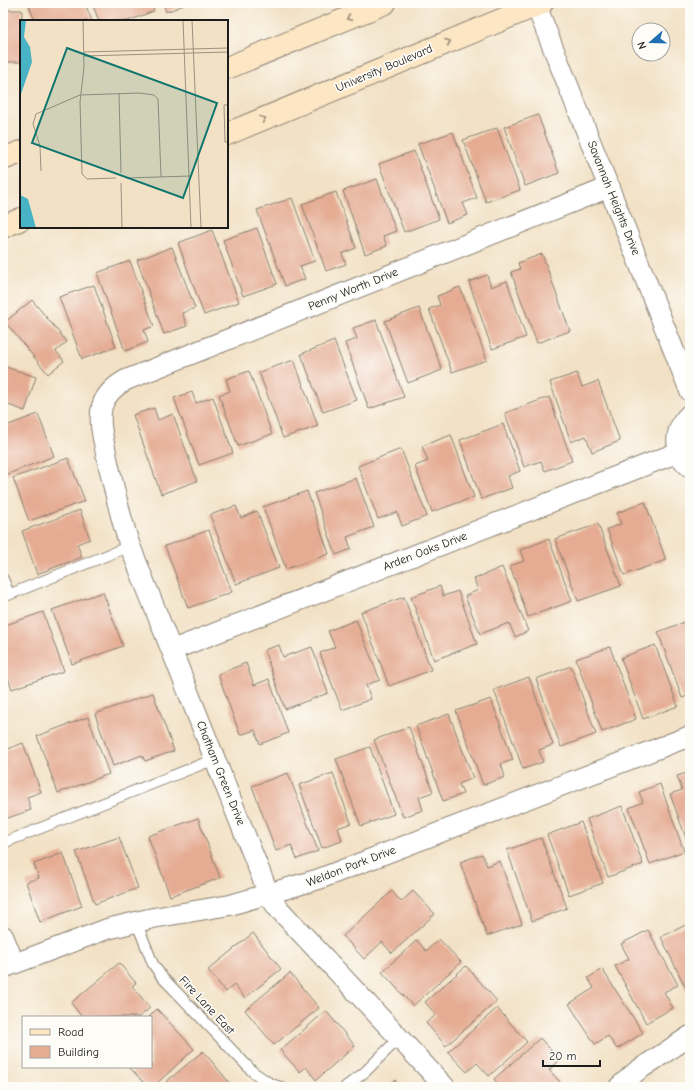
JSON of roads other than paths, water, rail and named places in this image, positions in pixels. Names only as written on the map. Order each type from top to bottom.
[{"type":"main road","points":[[228,68],[385,3]]},
{"type":"main road","name":"University Boulevard","points":[[228,134],[538,4]]},
{"type":"main road","points":[[3,159],[20,152]]},
{"type":"main road","points":[[3,226],[20,219]]},
{"type":"street","name":"Savannah Heights Drive","points":[[538,4],[690,391]]},
{"type":"street","name":"Penny Worth Drive","points":[[104,402],[113,389],[126,380],[610,188]]},
{"type":"street","name":"Chatham Green Drive","points":[[104,402],[100,414],[102,430],[116,498],[130,546],[269,895],[277,907],[445,1087]]},
{"type":"street","points":[[684,459],[677,434],[684,420],[690,414]]},
{"type":"street","name":"Arden Oaks Drive","points":[[172,650],[684,459]]},
{"type":"street","name":"Weldon Park Drive","points":[[8,966],[85,935],[136,922],[230,905],[269,895],[319,879],[690,736]]},
{"type":"street","points":[[3,936],[8,966]]},
{"type":"street","points":[[618,1087],[643,1066],[690,1036]]},
{"type":"lane","points":[[3,578],[6,595],[130,546]]},
{"type":"lane","points":[[3,843],[215,759]]},
{"type":"lane","name":"Fire Lane East","points":[[136,922],[148,953],[162,977],[253,1072],[271,1084],[281,1087]]},
{"type":"lane","points":[[345,1087],[365,1072],[399,1038]]}]
